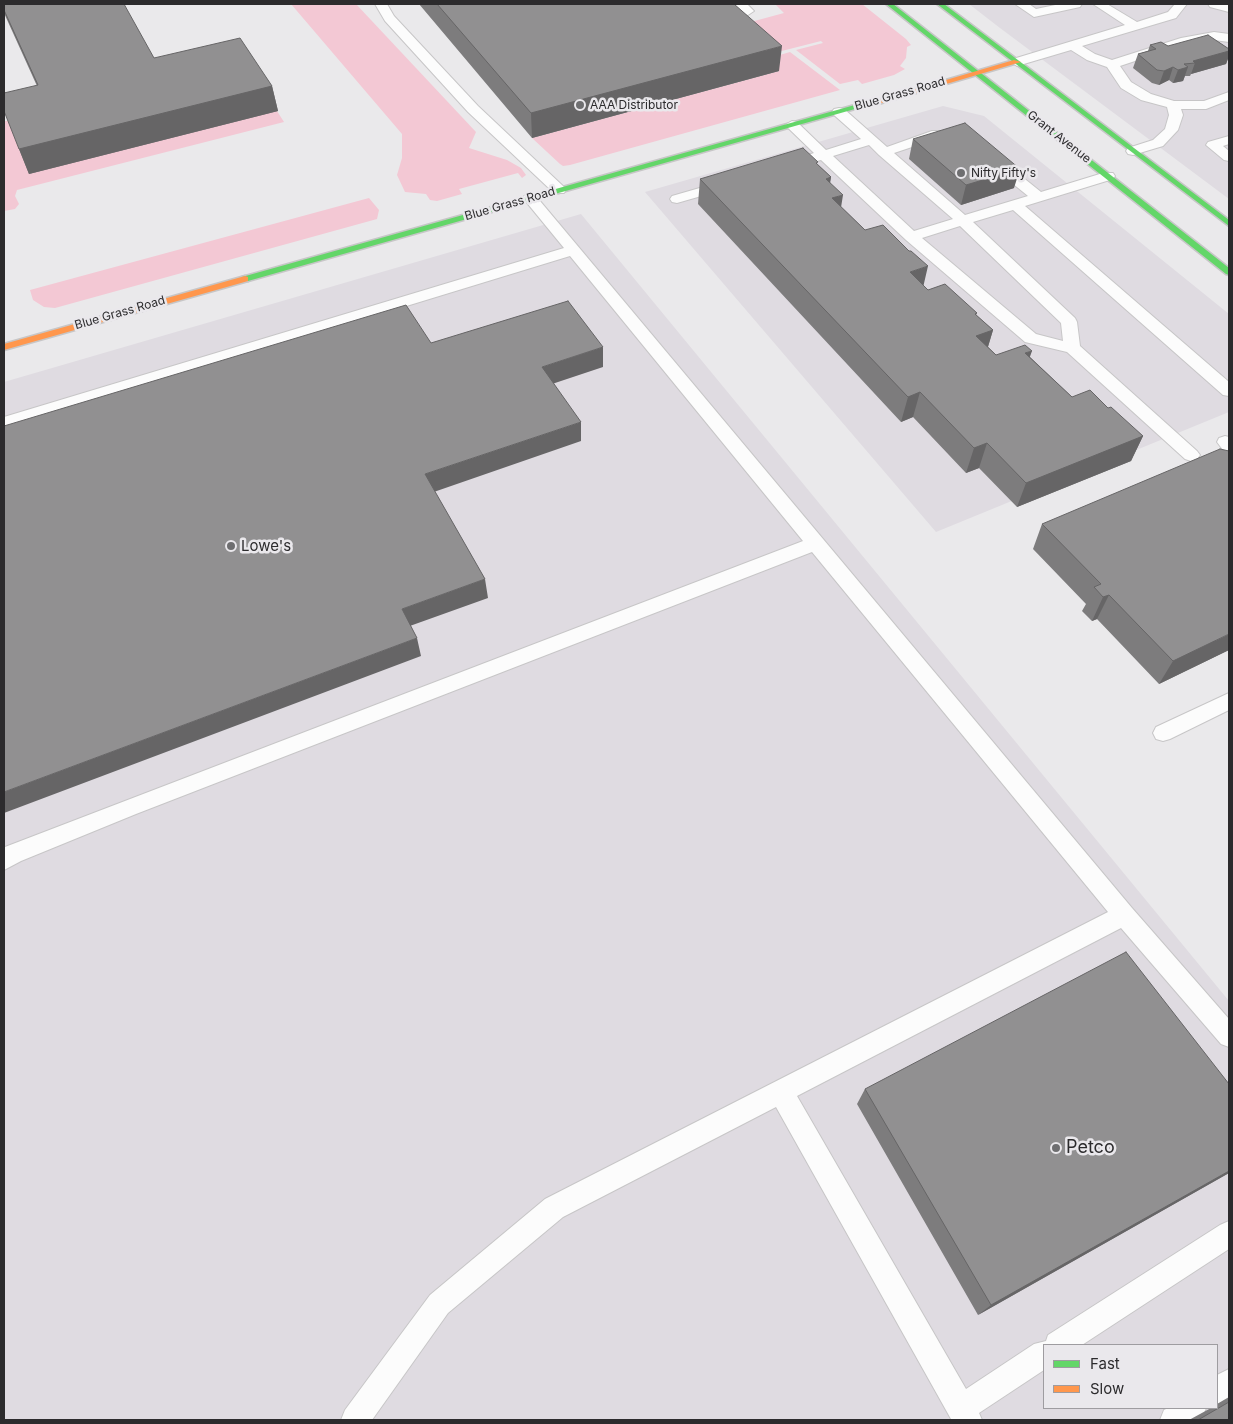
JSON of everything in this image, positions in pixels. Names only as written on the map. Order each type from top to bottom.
[{"type":"street","name":"Grant Avenue","points":[[889,4],[1229,272]]},
{"type":"street","points":[[940,4],[1229,224]]},
{"type":"street","name":"Blue Grass Road","points":[[4,347],[1017,62]]},
{"type":"lane","points":[[381,4],[389,18],[473,109],[559,190]]},
{"type":"lane","points":[[1021,4],[1034,13],[1076,4]]},
{"type":"lane","points":[[1099,4],[1135,26]]},
{"type":"lane","points":[[1017,62],[1172,15],[1181,4]]},
{"type":"lane","points":[[1214,4],[1229,8]]},
{"type":"lane","points":[[1072,45],[1091,57],[1112,64],[1181,42],[1214,36],[1229,38]]},
{"type":"lane","points":[[1112,64],[1126,85],[1146,97],[1173,105],[1206,105],[1229,96]]},
{"type":"lane","points":[[1133,151],[1158,143],[1171,130],[1176,115],[1173,105]]},
{"type":"lane","points":[[839,112],[962,220],[1069,322],[1072,348]]},
{"type":"lane","points":[[792,125],[911,237],[1031,338],[1072,348],[1191,455]]},
{"type":"lane","points":[[884,152],[938,134],[954,134]]},
{"type":"lane","points":[[796,163],[871,140]]},
{"type":"lane","points":[[1229,140],[1213,145],[1229,157]]},
{"type":"lane","points":[[981,150],[1038,197]]},
{"type":"lane","points":[[911,237],[1108,176]]},
{"type":"lane","points":[[677,199],[741,180]]},
{"type":"lane","points":[[530,198],[1124,915],[1229,1036]]},
{"type":"lane","points":[[1014,204],[1229,391]]},
{"type":"lane","points":[[4,423],[573,250]]},
{"type":"lane","points":[[7,856],[816,543]]},
{"type":"lane","points":[[1163,734],[1229,701]]},
{"type":"lane","points":[[355,1420],[439,1304],[554,1208],[1124,915]]},
{"type":"lane","points":[[781,1092],[965,1414],[1043,1355]]},
{"type":"lane","points":[[1060,1344],[1229,1234]]},
{"type":"lane","points":[[1218,1391],[1229,1383]]},
{"type":"lane","points":[[1174,1420],[1190,1409]]},
{"type":"shaded area","points":[[291,4],[356,4],[476,132],[469,148],[507,160],[521,168],[526,175],[522,178],[518,173],[459,189],[462,194],[437,201],[430,200],[426,194],[405,192],[397,175],[402,158],[402,134]]},
{"type":"shaded area","points":[[775,4],[862,4],[911,45],[907,47],[906,58],[900,66],[905,69],[894,75],[862,84],[858,80],[840,84],[796,50],[823,43],[821,41],[770,54],[736,26],[784,13]]},
{"type":"shaded area","points":[[969,4],[1229,4],[1229,199],[1000,28]]},
{"type":"shaded area","points":[[790,52],[840,90],[570,165],[563,166],[560,164],[532,138],[779,71],[766,59]]},
{"type":"shaded area","points":[[943,106],[984,116],[1229,314],[1229,412],[936,532],[645,192]]},
{"type":"shaded area","points":[[277,111],[284,122],[17,190],[15,196],[19,204],[15,209],[4,211],[4,121]]},
{"type":"shaded area","points":[[369,198],[379,210],[377,219],[55,308],[44,307],[33,300],[30,290]]},
{"type":"shaded area","points":[[581,214],[1229,1001],[1229,1420],[4,1420],[4,382]]},
{"type":"building","points":[[4,4],[124,4],[154,58],[240,38],[272,86],[19,149],[4,111],[4,93],[38,85],[4,10]]},
{"type":"building","name":"AAA Distributor","points":[[437,4],[734,4],[782,46],[531,113]]},
{"type":"building","points":[[1208,35],[1229,49],[1229,51],[1193,61],[1195,63],[1184,64],[1188,67],[1178,70],[1173,67],[1164,71],[1157,70],[1138,54],[1156,49],[1150,45],[1161,42],[1168,46]]},
{"type":"building","points":[[965,123],[1020,169],[966,185],[913,139]]},
{"type":"building","points":[[803,148],[831,177],[826,179],[843,195],[832,198],[865,230],[883,225],[909,251],[928,266],[910,272],[928,290],[945,284],[993,330],[976,336],[996,355],[1025,345],[1032,351],[1025,353],[1072,397],[1090,390],[1108,408],[1111,407],[1143,436],[1026,483],[987,443],[974,448],[920,392],[908,397],[700,179]]},
{"type":"building","name":"Lowe's","points":[[568,301],[603,347],[542,367],[581,422],[425,474],[485,579],[402,609],[417,638],[4,792],[4,426],[406,305],[431,343]]},
{"type":"building","points":[[1220,449],[1229,451],[1229,634],[1173,661],[1109,595],[1103,597],[1094,587],[1101,584],[1042,524]]},
{"type":"building","name":"Petco","points":[[1126,952],[1229,1084],[1229,1171],[991,1305],[865,1089]]},
{"type":"building","points":[[1229,1402],[1229,1420],[1198,1420],[1218,1409]]},
{"type":"traffic: fast","points":[[889,4],[1229,272]]},
{"type":"traffic: fast","points":[[940,4],[1229,224]]},
{"type":"traffic: fast","points":[[245,279],[865,105]]},
{"type":"traffic: slow","points":[[865,105],[1017,62]]},
{"type":"traffic: slow","points":[[4,347],[245,279]]},
{"type":"place","name":"AAA Distributor","points":[[580,105]]},
{"type":"place","name":"Nifty Fifty's","points":[[961,173]]},
{"type":"place","name":"Lowe's","points":[[231,546]]},
{"type":"place","name":"Petco","points":[[1056,1148]]}]
